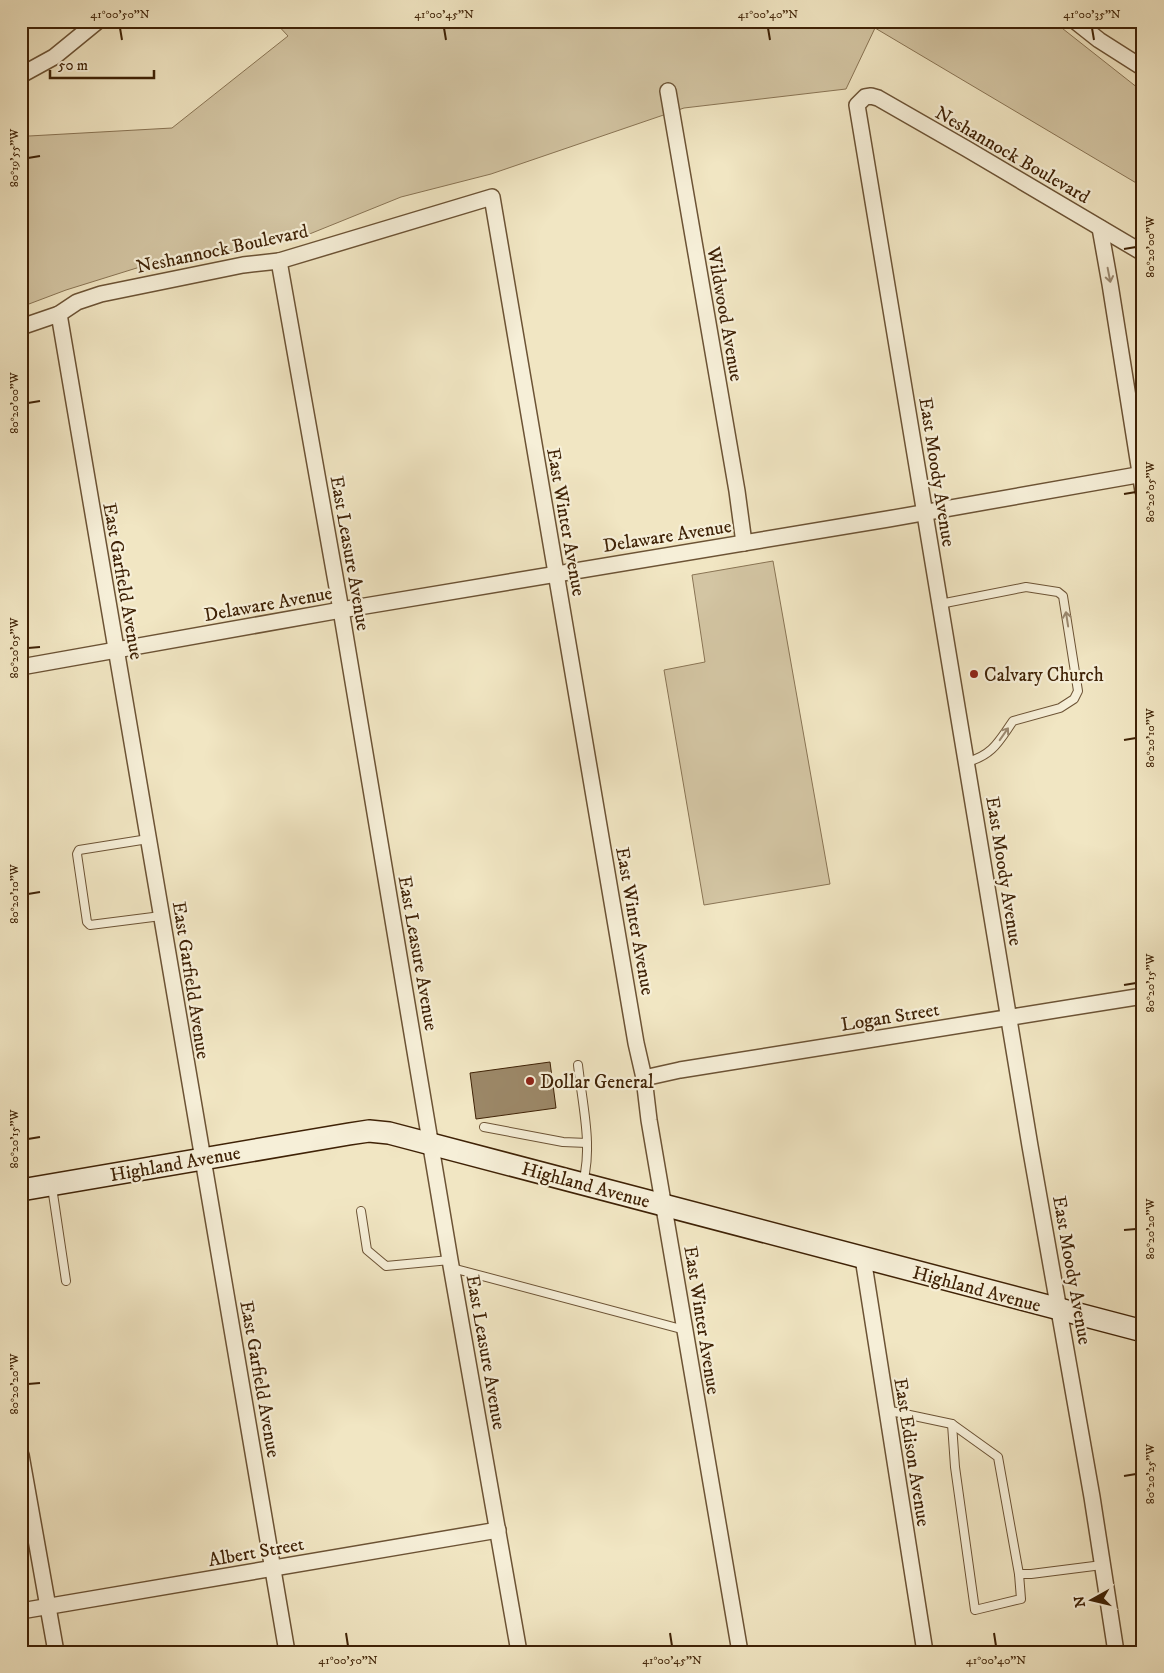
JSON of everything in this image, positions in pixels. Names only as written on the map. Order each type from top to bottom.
[{"type":"main road","name":"Highland Avenue","points":[[21,1190],[369,1131],[389,1133],[1143,1331]]},
{"type":"street","points":[[23,74],[54,57],[98,21]]},
{"type":"street","points":[[1075,21],[1099,40],[1143,68]]},
{"type":"street","name":"Wildwood Avenue","points":[[668,91],[737,491],[744,543]]},
{"type":"street","name":"Neshannock Boulevard","points":[[862,99],[872,96],[878,98],[1143,254]]},
{"type":"street","name":"East Moody Avenue","points":[[862,99],[857,105],[1116,1652]]},
{"type":"street","name":"Neshannock Boulevard","points":[[21,327],[59,314],[77,302],[100,294],[234,266],[279,261],[492,196]]},
{"type":"street","name":"East Winter Avenue","points":[[492,196],[636,1043],[644,1078],[649,1120],[740,1652]]},
{"type":"street","points":[[1100,228],[1142,474],[1143,491]]},
{"type":"street","name":"East Leasure Avenue","points":[[279,261],[341,610],[451,1264],[519,1652]]},
{"type":"street","name":"East Garfield Avenue","points":[[59,314],[287,1652]]},
{"type":"street","name":"Delaware Avenue","points":[[21,667],[341,610],[1142,474]]},
{"type":"street","name":"Logan Street","points":[[644,1078],[729,1062],[1143,996]]},
{"type":"street","name":"East Edison Avenue","points":[[863,1258],[925,1652]]},
{"type":"street","points":[[21,1456],[56,1652]]},
{"type":"street","name":"Albert Street","points":[[21,1611],[498,1530]]},
{"type":"lane","points":[[940,604],[1026,587],[1058,592],[1063,596],[1078,691],[1074,699],[1060,708],[1013,720],[994,749],[980,758],[967,762]]},
{"type":"lane","points":[[148,839],[79,850],[77,854],[87,922],[90,925],[161,916]]},
{"type":"lane","points":[[578,1065],[587,1144],[587,1170],[583,1184]]},
{"type":"lane","points":[[484,1127],[563,1142],[587,1144]]},
{"type":"lane","points":[[52,1184],[66,1281]]},
{"type":"lane","points":[[361,1211],[367,1250],[386,1266],[451,1264],[685,1330]]},
{"type":"lane","points":[[886,1410],[952,1424],[998,1457],[1019,1574],[1020,1599],[975,1610],[955,1467],[952,1424]]},
{"type":"lane","points":[[1019,1574],[1102,1565]]},
{"type":"shaded area","points":[[274,21],[1053,21],[1143,92],[1143,187],[875,28],[846,89],[684,108],[491,174],[401,197],[307,235],[249,248],[156,262],[66,290],[21,307],[21,126],[29,136],[172,128],[288,36]]},
{"type":"shaded area","points":[[773,561],[830,884],[704,905],[664,670],[705,662],[692,575]]},
{"type":"building","points":[[550,1062],[556,1108],[476,1119],[470,1073]]},
{"type":"place","name":"Calvary Church","points":[[974,674]]},
{"type":"place","name":"Dollar General","points":[[530,1081]]}]
